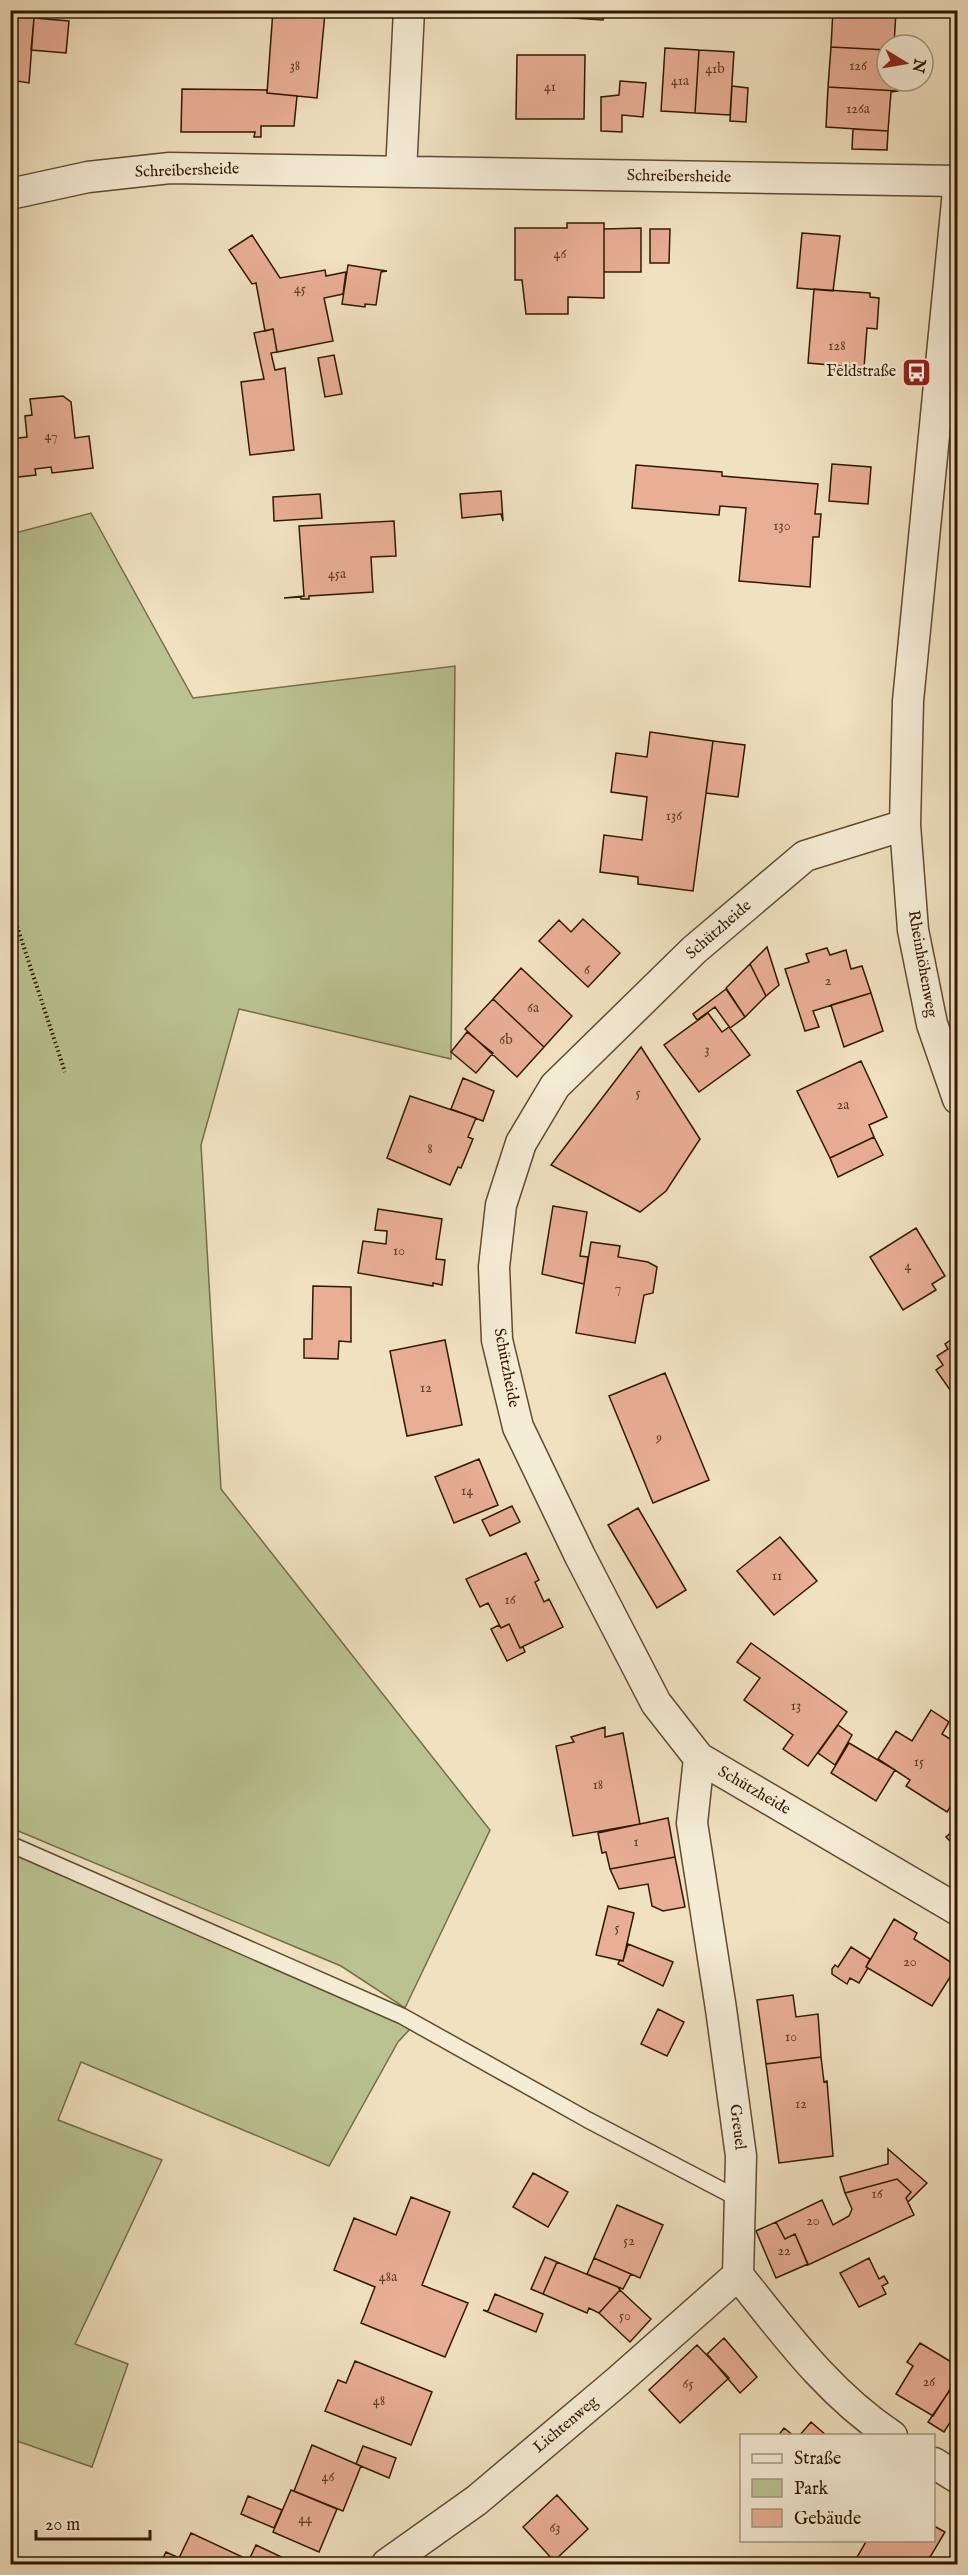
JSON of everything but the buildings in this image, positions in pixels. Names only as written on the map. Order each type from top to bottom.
[{"type":"street","points":[[400,172],[409,10]]},
{"type":"street","name":"Schreibersheide","points":[[10,194],[88,177],[170,168],[957,181]]},
{"type":"street","points":[[905,825],[908,701],[957,191]]},
{"type":"street","name":"Rheinhöhenweg","points":[[905,825],[913,930],[932,1024],[957,1099]]},
{"type":"street","name":"Schützheide","points":[[905,825],[805,856],[694,950],[555,1086],[520,1143],[501,1205],[494,1267],[497,1340],[518,1427],[580,1556],[656,1703],[699,1758],[957,1910]]},
{"type":"street","name":"Greuel","points":[[699,1758],[692,1823],[741,2156],[738,2275]]},
{"type":"street","points":[[738,2275],[807,2362],[860,2414],[889,2434]]},
{"type":"street","name":"Lichtenweg","points":[[387,2565],[477,2500],[617,2382],[738,2275]]},
{"type":"street","points":[[935,2464],[957,2478]]},
{"type":"lane","points":[[10,1844],[402,2016],[588,2121],[741,2200]]},
{"type":"path","points":[[10,905],[65,1072]]},
{"type":"green space","points":[[91,513],[193,698],[455,666],[451,1059],[239,1009],[201,1145],[221,1489],[490,1830],[405,2008],[341,1966],[11,1828],[11,534]]},
{"type":"green space","points":[[11,1853],[411,2028],[398,2042],[329,2166],[81,2062],[58,2120],[162,2160],[75,2344],[128,2364],[92,2467],[11,2439]]},
{"type":"place","name":"Feldstraße","points":[[917,372]]}]
